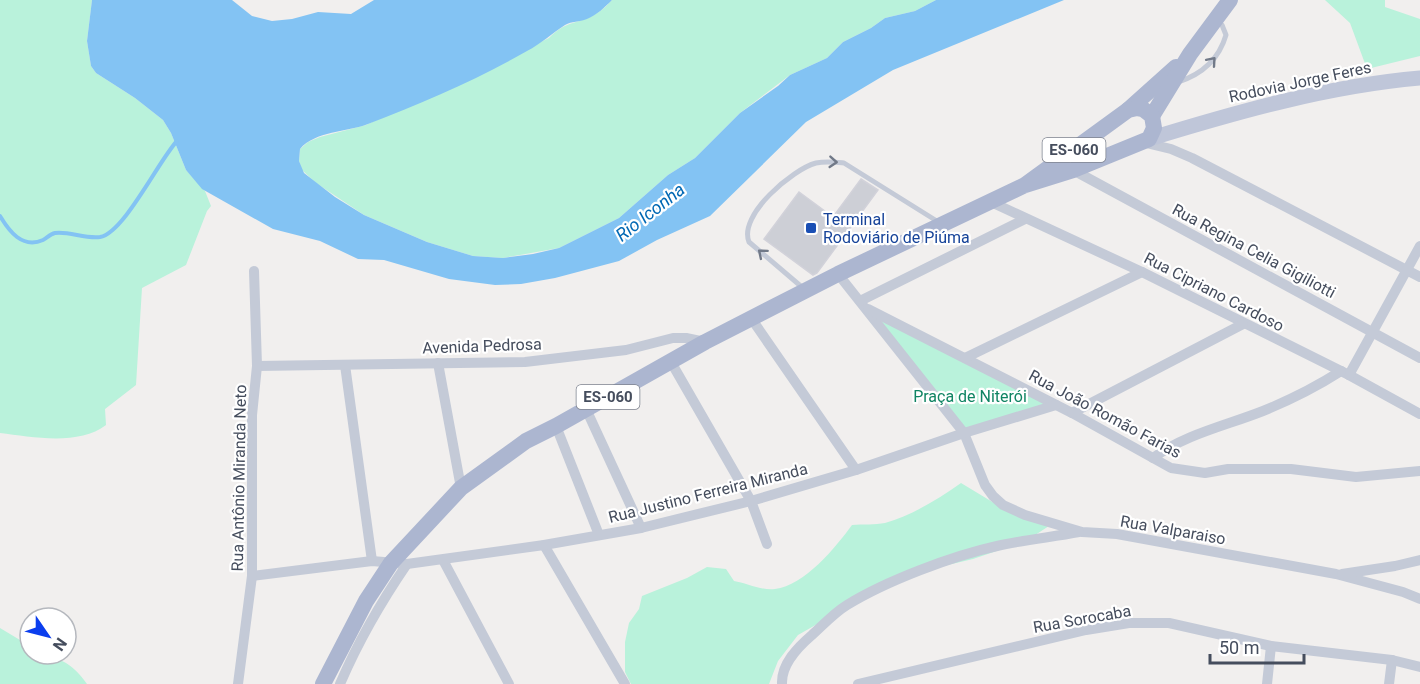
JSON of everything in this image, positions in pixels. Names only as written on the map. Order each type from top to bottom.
[{"type":"main road","name":"ES-060","points":[[323,684],[366,602],[462,488],[526,441],[751,318],[1025,185],[1073,170],[1142,141],[1154,128],[1153,119],[1171,84],[1230,0]]},
{"type":"main road","name":"ES-060","points":[[1025,185],[1125,112],[1190,54]]},
{"type":"main road","name":"Rodovia Jorge Feres","points":[[1142,141],[1252,109],[1370,84],[1420,78]]},
{"type":"main road","points":[[1125,112],[1137,108],[1143,109],[1153,119]]},
{"type":"main road","name":"ES-060","points":[[1125,112],[1119,124],[1122,136],[1126,140],[1142,141]]},
{"type":"main road","name":"Rodovia Jorge Feres","points":[[1153,119],[1188,127]]},
{"type":"street","points":[[1142,141],[1192,158],[1420,277]]},
{"type":"street","name":"Rua Regina Celia Gigiliotti","points":[[1073,170],[1420,358]]},
{"type":"street","name":"Rua Cipriano Cardoso","points":[[991,202],[1142,272],[1345,373],[1420,414]]},
{"type":"street","points":[[862,304],[1025,219]]},
{"type":"street","points":[[1153,458],[1199,433],[1263,411],[1345,373],[1373,332],[1420,246]]},
{"type":"street","name":"Rua Antônio Miranda Neto","points":[[238,684],[252,576],[252,415],[257,366],[254,272]]},
{"type":"street","points":[[965,358],[1142,272]]},
{"type":"street","name":"Rua Valparaiso","points":[[838,274],[963,433],[985,485],[1003,505],[1025,515],[1082,532],[1117,534],[1336,574],[1403,592],[1420,599]]},
{"type":"street","name":"Rua João Romão Farias","points":[[862,304],[1072,412],[1172,468],[1205,472],[1264,468],[1291,469],[1356,477],[1420,471]]},
{"type":"street","points":[[751,318],[856,470]]},
{"type":"street","points":[[1072,412],[1243,324]]},
{"type":"street","name":"Avenida Pedrosa","points":[[257,366],[525,362],[626,350],[673,338],[705,342]]},
{"type":"street","points":[[671,362],[751,501],[767,544]]},
{"type":"street","points":[[438,363],[462,488]]},
{"type":"street","points":[[345,365],[372,561]]},
{"type":"street","name":"Rua Justino Ferreira Miranda","points":[[252,576],[372,561],[399,564],[443,560],[641,528],[751,501],[856,470],[963,433],[1056,405]]},
{"type":"street","points":[[586,409],[641,528]]},
{"type":"street","points":[[556,426],[599,535]]},
{"type":"street","points":[[782,684],[782,671],[805,641],[845,606],[878,588],[945,561],[996,546],[1082,532]]},
{"type":"street","points":[[544,545],[625,684]]},
{"type":"street","points":[[443,560],[509,684]]},
{"type":"street","points":[[1336,574],[1395,566],[1420,560]]},
{"type":"street","points":[[340,684],[353,653],[390,589],[399,564]]},
{"type":"street","name":"Rua Sorocaba","points":[[860,684],[1086,630],[1129,623],[1169,623],[1271,646],[1392,660],[1420,667]]},
{"type":"street","points":[[1267,684],[1271,646]]},
{"type":"street","points":[[1389,684],[1392,660]]},
{"type":"lane","points":[[1171,84],[1190,78],[1203,70],[1217,55],[1226,35],[1222,25],[1216,19]]},
{"type":"lane","points":[[807,291],[749,242],[747,237],[749,221],[755,212],[784,181],[814,163],[828,161],[844,163],[943,225]]},
{"type":"green space","points":[[0,0],[92,0],[87,41],[91,66],[96,73],[135,98],[163,120],[171,133],[186,170],[205,191],[211,206],[186,265],[142,288],[136,385],[105,409],[106,425],[83,436],[55,438],[0,433]]},
{"type":"green space","points":[[612,0],[936,0],[915,11],[885,18],[843,42],[827,58],[790,75],[740,113],[695,158],[668,175],[619,218],[559,248],[503,258],[473,256],[427,242],[364,215],[316,183],[302,170],[299,161],[300,149],[308,142],[366,125],[549,38],[567,25],[591,17]]},
{"type":"green space","points":[[1325,0],[1385,0],[1385,7],[1420,19],[1420,56],[1367,69],[1350,23]]},
{"type":"green space","name":"Praça de Niterói","points":[[857,305],[1053,404],[959,432]]},
{"type":"green space","points":[[961,483],[1009,512],[1052,524],[1026,541],[973,559],[918,572],[870,594],[798,635],[778,661],[769,684],[631,684],[625,672],[625,642],[629,623],[639,609],[642,596],[687,578],[707,567],[726,569],[734,581],[760,588],[775,589],[786,586],[797,581],[818,564],[852,525],[881,524],[895,520],[925,506]]},
{"type":"green space","points":[[0,628],[18,639],[18,666],[70,666],[87,684],[0,684]]},
{"type":"water","name":"Rio Iconha","points":[[92,0],[232,0],[252,16],[272,21],[292,19],[318,12],[351,14],[374,0],[612,0],[591,17],[565,25],[508,62],[469,81],[360,127],[323,135],[306,143],[300,149],[299,161],[304,173],[335,197],[364,215],[427,242],[473,256],[503,258],[559,248],[619,218],[668,175],[695,158],[740,113],[790,75],[827,58],[843,42],[885,18],[915,11],[936,0],[1064,0],[893,70],[806,122],[710,216],[657,240],[619,261],[555,278],[521,284],[495,285],[449,279],[384,260],[358,259],[320,241],[273,229],[202,189],[186,170],[171,133],[163,120],[135,98],[96,73],[91,66],[87,41]]},
{"type":"building","name":"Terminal Rodoviário de Piúma","points":[[861,179],[878,190],[817,273],[813,275],[764,239],[799,192],[833,217]]},
{"type":"waterway","points":[[0,216],[12,233],[29,242],[43,240],[55,233],[100,237],[109,233],[120,223],[177,141]]},
{"type":"place","name":"Terminal Rodoviário de Piúma","points":[[811,228]]}]
